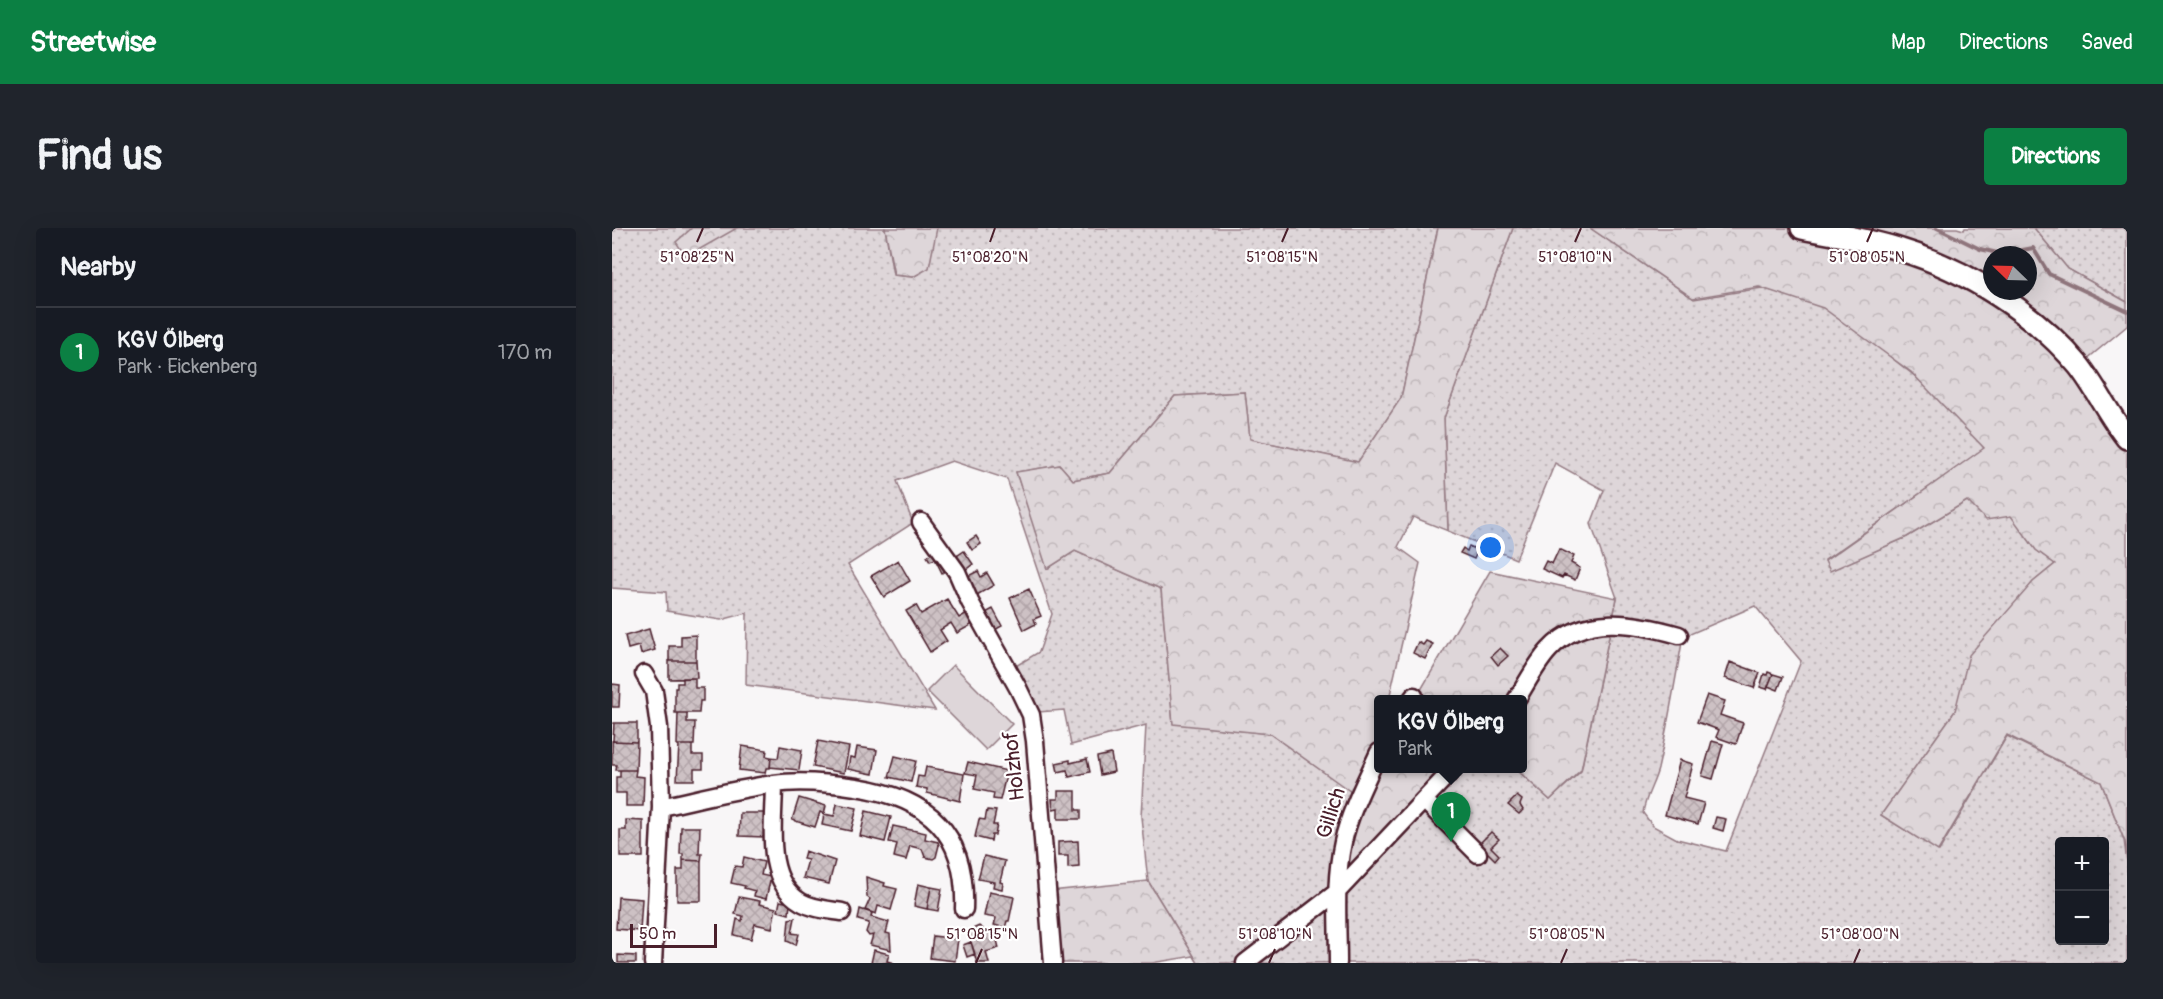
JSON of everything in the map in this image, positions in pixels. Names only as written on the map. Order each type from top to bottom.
[{"type":"main road","points":[[1802,228],[1917,255],[1955,272],[2007,303],[2049,336],[2079,367],[2127,438]]},
{"type":"street","name":"Holzhof","points":[[921,522],[957,572],[970,602],[1031,715],[1053,963]]},
{"type":"street","points":[[1519,695],[1551,647],[1582,629],[1608,623],[1626,623],[1679,635]]},
{"type":"street","points":[[644,674],[654,691],[657,708],[661,807],[653,963]]},
{"type":"street","name":"Gillich","points":[[1338,963],[1339,865],[1346,829],[1374,763]]},
{"type":"street","points":[[1245,963],[1337,892],[1449,773]]},
{"type":"street","points":[[661,807],[774,784],[808,782],[866,788],[909,800],[939,823],[950,839],[957,854],[965,888],[964,909]]},
{"type":"street","points":[[774,784],[775,862],[781,883],[800,902],[817,908],[842,912]]},
{"type":"street","points":[[1424,800],[1478,854]]},
{"type":"green space","points":[[612,228],[885,228],[893,275],[913,277],[929,267],[936,228],[1438,228],[1401,398],[1358,462],[1250,439],[1245,392],[1175,396],[1110,473],[1073,480],[1060,465],[1016,472],[1048,568],[1075,551],[1161,589],[1173,723],[1270,734],[1355,794],[1334,885],[1238,963],[1198,963],[1148,881],[1141,817],[1146,725],[1071,745],[1064,710],[1038,712],[1014,667],[1039,652],[1052,614],[1007,479],[952,461],[897,481],[913,523],[848,565],[935,710],[746,685],[747,613],[721,620],[667,611],[666,592],[612,588]]},
{"type":"green space","points":[[692,228],[737,228],[686,257],[676,242]]},
{"type":"green space","points":[[885,228],[937,228],[929,268],[913,277],[894,275]]},
{"type":"green space","points":[[1438,228],[1513,228],[1444,418],[1448,531],[1413,517],[1398,547],[1420,563],[1390,695],[1374,695],[1374,773],[1444,773],[1342,879],[1354,794],[1270,734],[1173,724],[1161,589],[1075,551],[1047,569],[1016,472],[1060,465],[1073,480],[1110,473],[1175,396],[1245,392],[1250,439],[1358,462],[1401,398]]},
{"type":"green space","points":[[1513,228],[1590,228],[1694,299],[1762,288],[1827,307],[1916,377],[1985,448],[1825,560],[1830,570],[1907,537],[1967,501],[2011,515],[2036,550],[2055,564],[2033,582],[2022,596],[1955,711],[1881,815],[1939,851],[2007,736],[2101,782],[2124,840],[2127,863],[2127,963],[1255,963],[1455,773],[1520,773],[1550,800],[1581,771],[1617,598],[1591,524],[1604,490],[1555,463],[1516,559],[1448,531],[1444,418]],"holes":[[[1755,606],[1801,661],[1726,851],[1677,839],[1653,826],[1643,813],[1658,769],[1683,637]]]},
{"type":"green space","points":[[1590,228],[1957,228],[1964,230],[1965,228],[2034,228],[2068,269],[2127,302],[2127,326],[2086,360],[2116,432],[2127,451],[2127,861],[2125,842],[2101,782],[2007,735],[1938,851],[1881,815],[1955,711],[1969,655],[2033,582],[2055,564],[2036,550],[2011,516],[1986,520],[1967,501],[1907,537],[1830,571],[1825,561],[1984,448],[1911,372],[1823,308],[1759,287],[1693,298]]},
{"type":"green space","points":[[2034,228],[2124,228],[2127,231],[2127,302],[2068,269]]},
{"type":"green space","points":[[1490,571],[1617,598],[1581,770],[1550,800],[1520,773],[1527,773],[1527,695],[1418,695]]},
{"type":"green space","points":[[953,665],[1012,724],[986,750],[927,691]]},
{"type":"green space","points":[[1148,881],[1194,956],[1152,963],[1057,963],[1051,891]]},
{"type":"building","points":[[976,536],[981,544],[972,550],[967,542]]},
{"type":"building","points":[[1469,546],[1478,550],[1474,559],[1460,553],[1463,548],[1467,551]]},
{"type":"building","points":[[940,549],[954,575],[949,578],[945,571],[942,573],[935,559],[930,561],[927,556]]},
{"type":"building","points":[[1559,549],[1574,556],[1571,563],[1580,568],[1575,580],[1564,575],[1562,578],[1542,569],[1546,561],[1552,564]]},
{"type":"building","points":[[964,551],[973,564],[964,571],[954,558]]},
{"type":"building","points":[[898,560],[910,581],[884,597],[871,576]]},
{"type":"building","points":[[978,571],[981,577],[987,573],[994,585],[972,598],[962,579]]},
{"type":"building","points":[[1029,589],[1041,616],[1034,619],[1036,624],[1024,630],[1010,598]]},
{"type":"building","points":[[947,599],[959,618],[967,613],[973,624],[957,633],[951,623],[940,630],[947,641],[930,652],[906,611],[916,605],[921,614]]},
{"type":"building","points":[[993,609],[1002,626],[989,633],[980,616]]},
{"type":"building","points":[[649,629],[655,650],[641,654],[639,646],[628,649],[625,636]]},
{"type":"building","points":[[696,635],[696,661],[669,661],[669,646],[681,646],[681,636]]},
{"type":"building","points":[[1426,641],[1433,644],[1425,659],[1413,653],[1418,642],[1423,645]]},
{"type":"building","points":[[1500,648],[1508,656],[1498,665],[1491,656]]},
{"type":"building","points":[[669,661],[696,661],[697,678],[669,679]]},
{"type":"building","points":[[1730,662],[1760,673],[1754,688],[1725,678]]},
{"type":"building","points":[[1768,672],[1773,674],[1767,689],[1760,687],[1764,674],[1767,675]]},
{"type":"building","points":[[1773,674],[1783,677],[1778,690],[1768,686]]},
{"type":"building","points":[[683,678],[695,678],[695,688],[703,688],[703,701],[700,701],[699,713],[675,713],[675,688],[677,688],[677,683],[683,683]]},
{"type":"building","points":[[612,684],[620,685],[619,707],[612,707]]},
{"type":"building","points":[[1707,695],[1725,701],[1720,715],[1743,723],[1736,744],[1716,737],[1719,730],[1697,722]]},
{"type":"building","points":[[678,713],[687,713],[687,722],[695,722],[694,745],[677,745]]},
{"type":"building","points":[[614,723],[637,723],[637,742],[613,741]]},
{"type":"building","points":[[612,741],[637,742],[636,770],[616,770],[617,765],[612,765]]},
{"type":"building","points":[[818,741],[849,747],[844,773],[813,767]]},
{"type":"building","points":[[1712,741],[1723,744],[1713,779],[1702,776]]},
{"type":"building","points":[[679,745],[692,745],[692,755],[703,755],[703,769],[694,769],[694,780],[677,780]]},
{"type":"building","points":[[742,746],[767,750],[766,756],[771,757],[770,768],[766,768],[765,773],[739,770]]},
{"type":"building","points":[[780,746],[802,750],[799,770],[770,767],[771,757],[778,758]]},
{"type":"building","points":[[857,747],[877,750],[873,774],[848,769],[850,757],[855,758]]},
{"type":"building","points":[[1111,754],[1114,772],[1100,775],[1097,757]]},
{"type":"building","points":[[895,756],[916,761],[911,782],[889,777]]},
{"type":"building","points":[[1087,759],[1090,772],[1069,777],[1067,770],[1058,772],[1056,763]]},
{"type":"building","points":[[1680,760],[1693,764],[1684,798],[1704,803],[1698,824],[1665,815]]},
{"type":"building","points":[[968,762],[1007,771],[1000,800],[993,799],[994,793],[974,789],[977,775],[965,773]]},
{"type":"building","points":[[926,767],[964,774],[960,801],[927,793],[927,789],[916,787],[918,776],[924,777]]},
{"type":"building","points":[[620,770],[636,770],[635,776],[644,777],[643,806],[626,806],[626,793],[616,793],[616,777],[620,777]]},
{"type":"building","points":[[1058,791],[1076,791],[1076,810],[1081,810],[1081,819],[1058,819],[1058,808],[1053,809],[1052,799],[1058,799]]},
{"type":"building","points":[[1517,796],[1522,800],[1520,805],[1523,810],[1519,814],[1508,805]]},
{"type":"building","points":[[799,798],[826,806],[824,814],[820,812],[815,827],[792,820]]},
{"type":"building","points":[[837,804],[857,808],[851,831],[822,825],[824,814],[834,816]]},
{"type":"building","points":[[987,810],[996,811],[993,825],[997,825],[991,841],[975,837],[979,819],[985,820]]},
{"type":"building","points":[[866,811],[891,817],[885,842],[860,836]]},
{"type":"building","points":[[740,813],[764,813],[764,837],[739,836]]},
{"type":"building","points":[[1716,817],[1726,819],[1723,831],[1713,828]]},
{"type":"building","points":[[626,820],[643,821],[643,857],[620,857],[620,830],[626,830]]},
{"type":"building","points":[[893,826],[926,833],[925,839],[938,842],[936,857],[933,859],[925,857],[922,849],[910,846],[906,860],[894,857],[897,844],[889,842]]},
{"type":"building","points":[[681,827],[700,827],[701,861],[683,860],[683,854],[680,854]]},
{"type":"building","points":[[1491,832],[1499,839],[1491,847],[1499,855],[1495,860],[1479,844]]},
{"type":"building","points":[[1078,841],[1079,867],[1068,868],[1068,856],[1058,856],[1058,842]]},
{"type":"building","points":[[805,851],[835,861],[829,884],[803,878],[808,860],[803,859]]},
{"type":"building","points":[[984,856],[1005,861],[1000,882],[1003,883],[1002,889],[993,887],[994,882],[978,879]]},
{"type":"building","points":[[744,857],[764,862],[761,875],[771,877],[766,899],[754,896],[755,891],[744,888],[745,886],[731,883],[735,866],[742,867]]},
{"type":"building","points":[[683,860],[701,861],[701,901],[677,901],[677,870],[683,870]]},
{"type":"building","points":[[866,877],[885,883],[884,886],[897,889],[891,910],[878,906],[876,914],[865,910],[870,899],[867,897]]},
{"type":"building","points":[[918,884],[931,887],[927,909],[914,906]]},
{"type":"building","points":[[931,887],[942,889],[938,911],[927,909]]},
{"type":"building","points":[[989,892],[1014,897],[1009,921],[1005,928],[994,925],[996,918],[984,916]]},
{"type":"building","points":[[618,897],[642,899],[640,931],[616,929]]},
{"type":"building","points":[[739,897],[760,901],[759,904],[776,908],[772,928],[755,924],[751,939],[734,935],[737,919],[742,921],[743,916],[735,914]]},
{"type":"building","points":[[780,901],[790,903],[789,914],[778,911]]},
{"type":"building","points":[[860,909],[872,913],[871,917],[889,922],[886,933],[890,934],[891,950],[870,945],[873,935],[869,936],[866,932],[869,923],[858,920]]},
{"type":"building","points":[[795,918],[792,933],[799,934],[796,945],[787,941],[789,919]]},
{"type":"building","points":[[979,926],[986,931],[995,932],[999,948],[986,952],[989,963],[977,963],[968,931]]},
{"type":"building","points":[[933,936],[958,939],[955,961],[930,958]]},
{"type":"building","points":[[971,942],[975,954],[967,957],[963,945]]},
{"type":"building","points":[[874,950],[889,954],[887,961],[894,963],[871,963]]},
{"type":"building","points":[[618,955],[636,956],[636,963],[618,963]]},
{"type":"waterway","points":[[1937,228],[1980,249],[2002,254],[2033,248],[2049,274],[2127,311]]},
{"type":"place","name":"KGV Ölberg","points":[[1451,842]]}]
